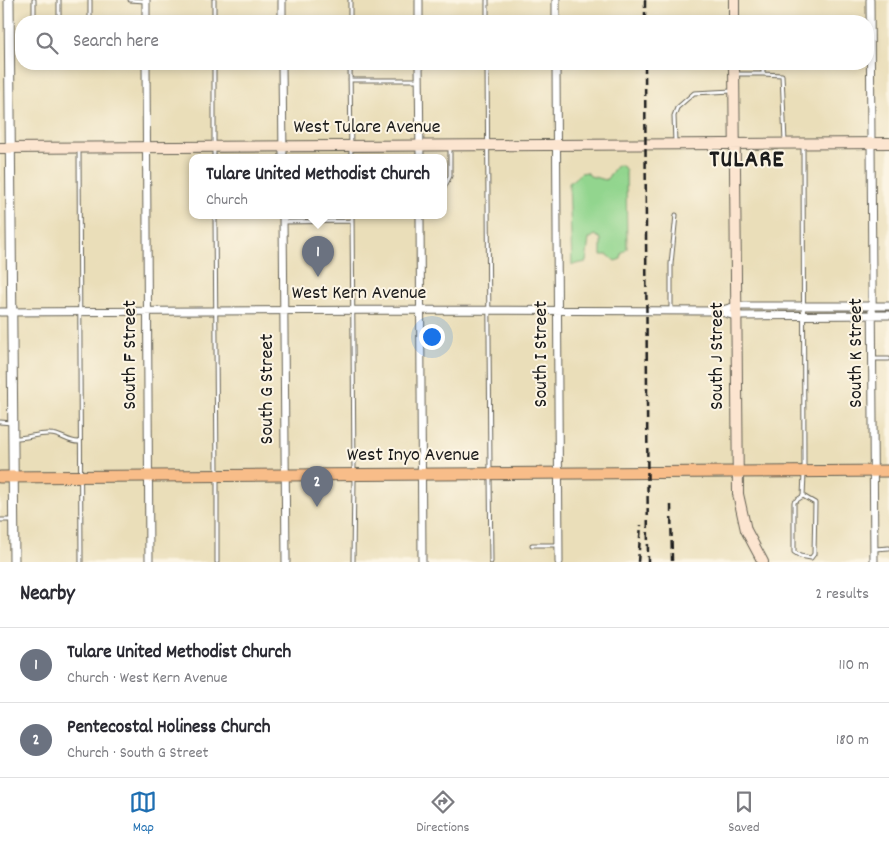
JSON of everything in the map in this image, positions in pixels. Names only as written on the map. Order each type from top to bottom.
[{"type":"main road","points":[[734,0],[734,15]]},
{"type":"main road","name":"South J Street","points":[[734,70],[737,472],[741,514],[753,546],[762,562]]},
{"type":"main road","name":"West Tulare Avenue","points":[[5,148],[889,143]]},
{"type":"main road","name":"West Inyo Avenue","points":[[0,477],[889,471]]},
{"type":"street","points":[[9,0],[5,148],[11,312],[14,562]]},
{"type":"street","points":[[282,0],[282,15]]},
{"type":"street","points":[[419,0],[419,15]]},
{"type":"street","points":[[556,0],[556,15]]},
{"type":"street","name":"South K Street","points":[[870,0],[870,15]]},
{"type":"street","points":[[146,1],[146,15]]},
{"type":"street","name":"South F Street","points":[[146,70],[149,562]]},
{"type":"street","points":[[282,70],[283,154]]},
{"type":"street","points":[[420,70],[420,154]]},
{"type":"street","name":"South I Street","points":[[556,70],[559,562]]},
{"type":"street","name":"South K Street","points":[[871,70],[874,562]]},
{"type":"street","name":"South G Street","points":[[283,219],[286,562]]},
{"type":"street","points":[[420,219],[422,562]]},
{"type":"street","points":[[736,311],[803,306],[889,306]]},
{"type":"street","name":"West Kern Avenue","points":[[0,312],[284,310],[736,311]]},
{"type":"street","points":[[736,311],[803,315],[889,315]]},
{"type":"lane","points":[[34,0],[34,15]]},
{"type":"lane","points":[[59,0],[59,15]]},
{"type":"lane","points":[[90,0],[90,15]]},
{"type":"lane","points":[[130,0],[146,1]]},
{"type":"lane","points":[[214,0],[214,15]]},
{"type":"lane","points":[[350,0],[350,15]]},
{"type":"lane","points":[[486,15],[487,0]]},
{"type":"lane","points":[[214,70],[214,154]]},
{"type":"lane","points":[[350,70],[351,154]]},
{"type":"lane","points":[[486,70],[491,562]]},
{"type":"lane","points":[[740,70],[763,74],[782,74],[785,144]]},
{"type":"lane","points":[[350,80],[420,80]]},
{"type":"lane","points":[[676,145],[674,116],[677,108],[694,93],[734,91]]},
{"type":"lane","points":[[803,144],[803,496]]},
{"type":"lane","points":[[447,182],[450,176],[450,146]]},
{"type":"lane","points":[[79,148],[81,562]]},
{"type":"lane","points":[[671,311],[671,264],[676,215]]},
{"type":"lane","points":[[214,219],[217,562]]},
{"type":"lane","points":[[283,219],[352,221],[353,562]]},
{"type":"lane","points":[[873,359],[889,359]]},
{"type":"lane","points":[[0,422],[13,423]]},
{"type":"lane","points":[[13,438],[24,439],[48,433],[57,434],[70,442],[80,442]]},
{"type":"lane","points":[[803,496],[815,503],[814,554],[811,558],[800,556],[794,552],[794,502],[803,496]]},
{"type":"lane","points":[[0,520],[13,520]]},
{"type":"lane","points":[[532,545],[559,545]]},
{"type":"lane","points":[[874,550],[889,548]]},
{"type":"green space","points":[[617,165],[623,166],[626,171],[627,249],[622,253],[621,259],[615,261],[608,255],[601,255],[601,239],[595,235],[589,239],[586,262],[572,265],[569,183],[581,173],[587,172],[590,176],[606,180]]},
{"type":"railway","points":[[645,0],[645,15]]},
{"type":"railway","points":[[645,70],[648,562]]},
{"type":"railway","points":[[671,505],[672,562]]},
{"type":"railway","points":[[638,562],[641,525]]},
{"type":"place","name":"Tulare United Methodist Church","points":[[318,277]]},
{"type":"place","name":"Pentecostal Holiness Church","points":[[317,507]]},
{"type":"district","name":"TULARE","points":[[747,161]]}]
